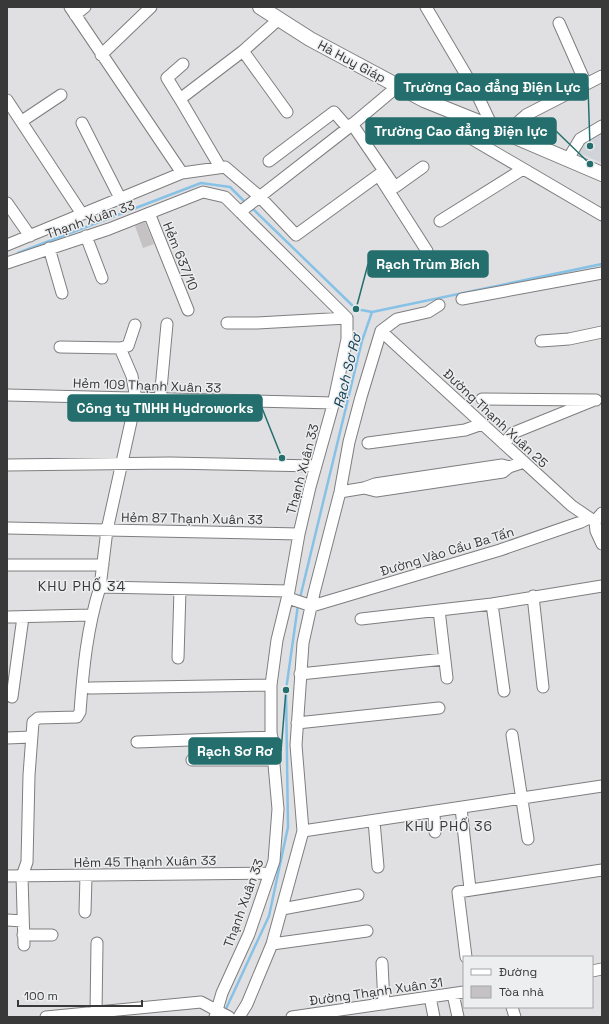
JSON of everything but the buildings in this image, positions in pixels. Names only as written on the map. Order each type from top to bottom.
[{"type":"main road","name":"Hà Huy Giáp","points":[[260,7],[310,39],[424,100],[602,174]]},
{"type":"street","points":[[86,7],[72,11],[182,173]]},
{"type":"street","points":[[101,55],[151,7]]},
{"type":"street","points":[[426,7],[475,90],[493,128]]},
{"type":"street","points":[[180,99],[243,51],[279,19]]},
{"type":"street","points":[[559,23],[586,84]]},
{"type":"street","points":[[243,51],[287,112]]},
{"type":"street","points":[[183,64],[167,78],[220,167]]},
{"type":"street","points":[[506,133],[526,115],[602,76]]},
{"type":"street","points":[[240,212],[350,126],[398,86]]},
{"type":"street","points":[[22,121],[61,95]]},
{"type":"street","points":[[7,100],[82,214]]},
{"type":"street","points":[[269,161],[334,112],[350,126],[381,173],[427,251]]},
{"type":"street","points":[[460,116],[467,136],[602,216]]},
{"type":"street","points":[[82,123],[120,198]]},
{"type":"street","points":[[568,159],[580,139],[602,126]]},
{"type":"street","points":[[7,245],[182,173],[220,167],[225,167],[260,197],[296,235],[381,173]]},
{"type":"street","points":[[381,173],[395,187],[423,167]]},
{"type":"street","points":[[440,221],[523,169]]},
{"type":"street","name":"Thạnh Xuân 33","points":[[7,263],[86,236],[203,192],[226,197],[347,318],[347,339],[334,403],[299,534],[278,640],[271,685],[272,737],[278,809],[274,861],[249,934],[222,992],[217,1012]]},
{"type":"street","points":[[7,203],[30,236]]},
{"type":"street","name":"Hẻm 637/10","points":[[148,213],[188,310]]},
{"type":"street","points":[[51,227],[53,247],[62,293]]},
{"type":"street","points":[[86,236],[102,278]]},
{"type":"street","points":[[462,299],[602,273]]},
{"type":"street","points":[[239,1017],[247,1004],[272,944],[303,831],[296,746],[303,643],[340,492],[349,442],[381,331],[397,320],[428,312],[439,305]]},
{"type":"street","points":[[227,323],[257,323],[347,318]]},
{"type":"street","points":[[160,400],[167,324]]},
{"type":"street","points":[[60,347],[120,348],[128,346],[135,325]]},
{"type":"street","name":"Đường Thạnh Xuân 25","points":[[381,331],[572,506],[595,517]]},
{"type":"street","points":[[541,341],[569,339],[602,332]]},
{"type":"street","points":[[52,935],[23,940],[22,876],[27,862],[31,737],[33,722],[38,718],[72,718],[77,717],[80,712],[83,664],[91,615],[100,588],[107,530],[136,399],[132,376],[120,348]]},
{"type":"street","name":"Hẻm 109 Thạnh Xuân 33","points":[[7,395],[160,400],[334,403]]},
{"type":"street","points":[[482,399],[599,399]]},
{"type":"street","points":[[504,444],[513,434],[599,399]]},
{"type":"street","points":[[368,443],[465,430],[482,424]]},
{"type":"street","points":[[340,492],[364,488],[375,484],[502,466],[509,467],[524,462]]},
{"type":"street","points":[[7,465],[121,463],[316,466]]},
{"type":"street","points":[[595,517],[596,531],[602,544]]},
{"type":"street","name":"Đường Vào Cầu Ba Tấn","points":[[312,606],[500,550],[595,517]]},
{"type":"street","name":"Hẻm 87 Thạnh Xuân 33","points":[[7,528],[299,534]]},
{"type":"street","points":[[7,564],[103,565]]},
{"type":"street","points":[[361,619],[492,604],[533,596],[602,586]]},
{"type":"street","points":[[100,588],[180,589],[288,594],[312,606]]},
{"type":"street","points":[[178,658],[180,589]]},
{"type":"street","points":[[533,596],[543,688]]},
{"type":"street","points":[[492,604],[504,691]]},
{"type":"street","points":[[439,610],[447,678]]},
{"type":"street","points":[[7,617],[91,615]]},
{"type":"street","points":[[12,697],[23,617]]},
{"type":"street","points":[[300,674],[444,659]]},
{"type":"street","points":[[90,688],[271,685]]},
{"type":"street","points":[[297,723],[439,708]]},
{"type":"street","points":[[512,735],[528,839]]},
{"type":"street","points":[[7,738],[31,737]]},
{"type":"street","points":[[137,742],[272,737]]},
{"type":"street","points":[[192,760],[274,760]]},
{"type":"street","points":[[303,831],[434,813],[602,786]]},
{"type":"street","points":[[461,808],[470,889]]},
{"type":"street","points":[[434,813],[435,832]]},
{"type":"street","points":[[374,821],[378,867]]},
{"type":"street","points":[[466,956],[458,892],[602,870]]},
{"type":"street","name":"Hẻm 45 Thạnh Xuân 33","points":[[7,876],[86,876],[270,872]]},
{"type":"street","points":[[85,912],[86,876]]},
{"type":"street","points":[[282,909],[358,895]]},
{"type":"street","points":[[7,920],[23,921]]},
{"type":"street","points":[[272,944],[367,931]]},
{"type":"street","points":[[96,1013],[97,943]]},
{"type":"street","points":[[382,963],[384,1004]]},
{"type":"street","points":[[458,1017],[459,993]]},
{"type":"street","name":"Đường Thạnh Xuân 31","points":[[292,1017],[360,1012],[384,1004],[459,993]]},
{"type":"street","points":[[430,997],[434,1017]]},
{"type":"street","points":[[46,1017],[201,1002],[217,1012],[229,1017]]},
{"type":"shaded area","points":[[602,129],[602,163],[577,152],[580,140]]},
{"type":"waterway","points":[[18,253],[201,183],[230,187],[247,204]]},
{"type":"waterway","points":[[251,207],[356,309],[372,312],[602,264]]},
{"type":"waterway","name":"Rạch Sơ Rơ","points":[[300,598],[362,341],[372,312]]},
{"type":"waterway","name":"Rạch Sơ Rơ","points":[[225,1011],[269,916],[288,827],[286,690],[298,605]]},
{"type":"place","name":"Trường Cao đẳng Điện Lực","points":[[590,146]]},
{"type":"place","name":"Trường Cao đẳng Điện lực","points":[[590,164]]},
{"type":"place","name":"Rạch Trùm Bích","points":[[356,309]]},
{"type":"place","name":"Công ty TNHH Hydroworks","points":[[282,458]]},
{"type":"place","name":"Rạch Sơ Rơ","points":[[286,690]]},
{"type":"district","name":"KHU PHỐ 34","points":[[82,586]]},
{"type":"district","name":"KHU PHỐ 36","points":[[449,826]]}]
